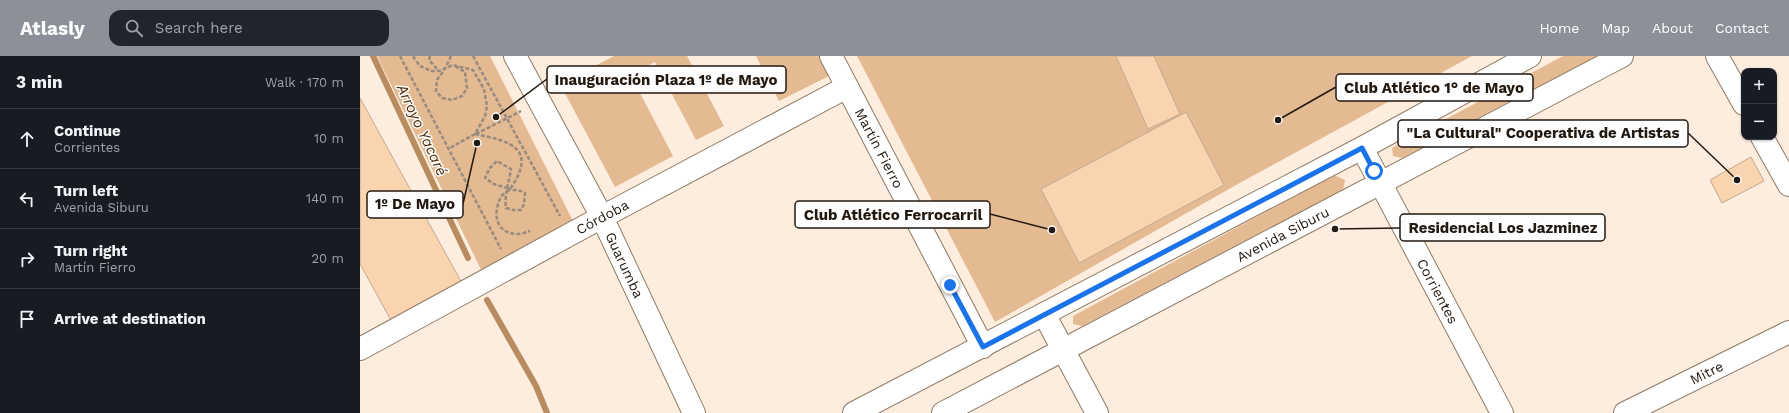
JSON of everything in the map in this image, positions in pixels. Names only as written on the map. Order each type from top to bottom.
[{"type":"street","name":"Guarumba","points":[[515,56],[602,217],[694,413]]},
{"type":"street","name":"Martín Fierro","points":[[831,56],[983,347]]},
{"type":"street","points":[[854,413],[1362,148],[1530,56]]},
{"type":"street","name":"Avenida Siburu","points":[[943,413],[1622,56]]},
{"type":"street","points":[[1717,56],[1741,99]]},
{"type":"street","name":"Córdoba","points":[[360,349],[602,217],[847,87]]},
{"type":"street","points":[[1764,140],[1789,185]]},
{"type":"street","name":"Corrientes","points":[[1362,148],[1502,413]]},
{"type":"street","points":[[1044,314],[1097,413]]},
{"type":"street","name":"Mitre","points":[[1625,413],[1789,332]]},
{"type":"path","points":[[400,56],[502,250],[508,247]]},
{"type":"path","points":[[414,56],[420,66],[431,71],[439,71],[453,65],[473,70],[484,89],[487,106],[486,116],[475,134]]},
{"type":"path","points":[[430,56],[429,60],[439,71]]},
{"type":"path","points":[[451,56],[446,67],[437,80],[436,91],[442,98],[452,100],[462,96],[467,88],[465,72],[453,65]]},
{"type":"path","points":[[473,56],[561,219]]},
{"type":"path","points":[[448,149],[507,118]]},
{"type":"path","points":[[475,134],[504,141],[518,149],[522,158],[521,170],[506,193],[502,196],[496,216],[498,226],[507,232],[520,234],[536,231],[529,236]]},
{"type":"path","points":[[506,193],[506,208],[521,210],[524,204],[525,193],[519,189],[508,189],[494,184],[485,178],[490,168],[497,161],[511,169],[508,189]]},
{"type":"shaded area","points":[[377,56],[490,56],[578,231],[486,280]]},
{"type":"shaded area","points":[[614,56],[687,56],[724,126],[696,140],[655,62],[630,74],[673,156],[615,187],[560,84]]},
{"type":"shaded area","points":[[756,56],[823,56],[833,74],[779,101]]},
{"type":"shaded area","points":[[857,56],[1472,56],[1236,185],[995,322]]},
{"type":"shaded area","points":[[1563,56],[1598,56],[1402,158],[1393,156],[1392,148]]},
{"type":"shaded area","points":[[1334,175],[1345,180],[1343,190],[1082,326],[1073,324],[1073,316]]},
{"type":"building","points":[[1116,56],[1154,56],[1180,114],[1148,129]]},
{"type":"building","points":[[360,98],[463,285],[393,324],[360,264]]},
{"type":"building","points":[[1186,112],[1224,185],[1079,263],[1041,189]]},
{"type":"building","points":[[1751,157],[1764,181],[1722,203],[1710,180]]},
{"type":"waterway","name":"Arroyo Yacaré","points":[[373,56],[468,258]]},
{"type":"waterway","name":"Arroyo Yacaré","points":[[487,300],[536,386],[547,413]]},
{"type":"place","name":"Inauguración Plaza 1º de Mayo","points":[[496,117]]},
{"type":"place","name":"Club Atlético 1° de Mayo","points":[[1278,120]]},
{"type":"place","name":"1º De Mayo","points":[[477,143]]},
{"type":"place","name":"\"La Cultural\" Cooperativa de Artistas","points":[[1737,180]]},
{"type":"place","name":"Residencial Los Jazminez","points":[[1335,229]]},
{"type":"place","name":"Club Atlético Ferrocarril","points":[[1052,230]]},
{"type":"route","points":[[950,285],[983,347],[1362,148],[1374,171]]}]
